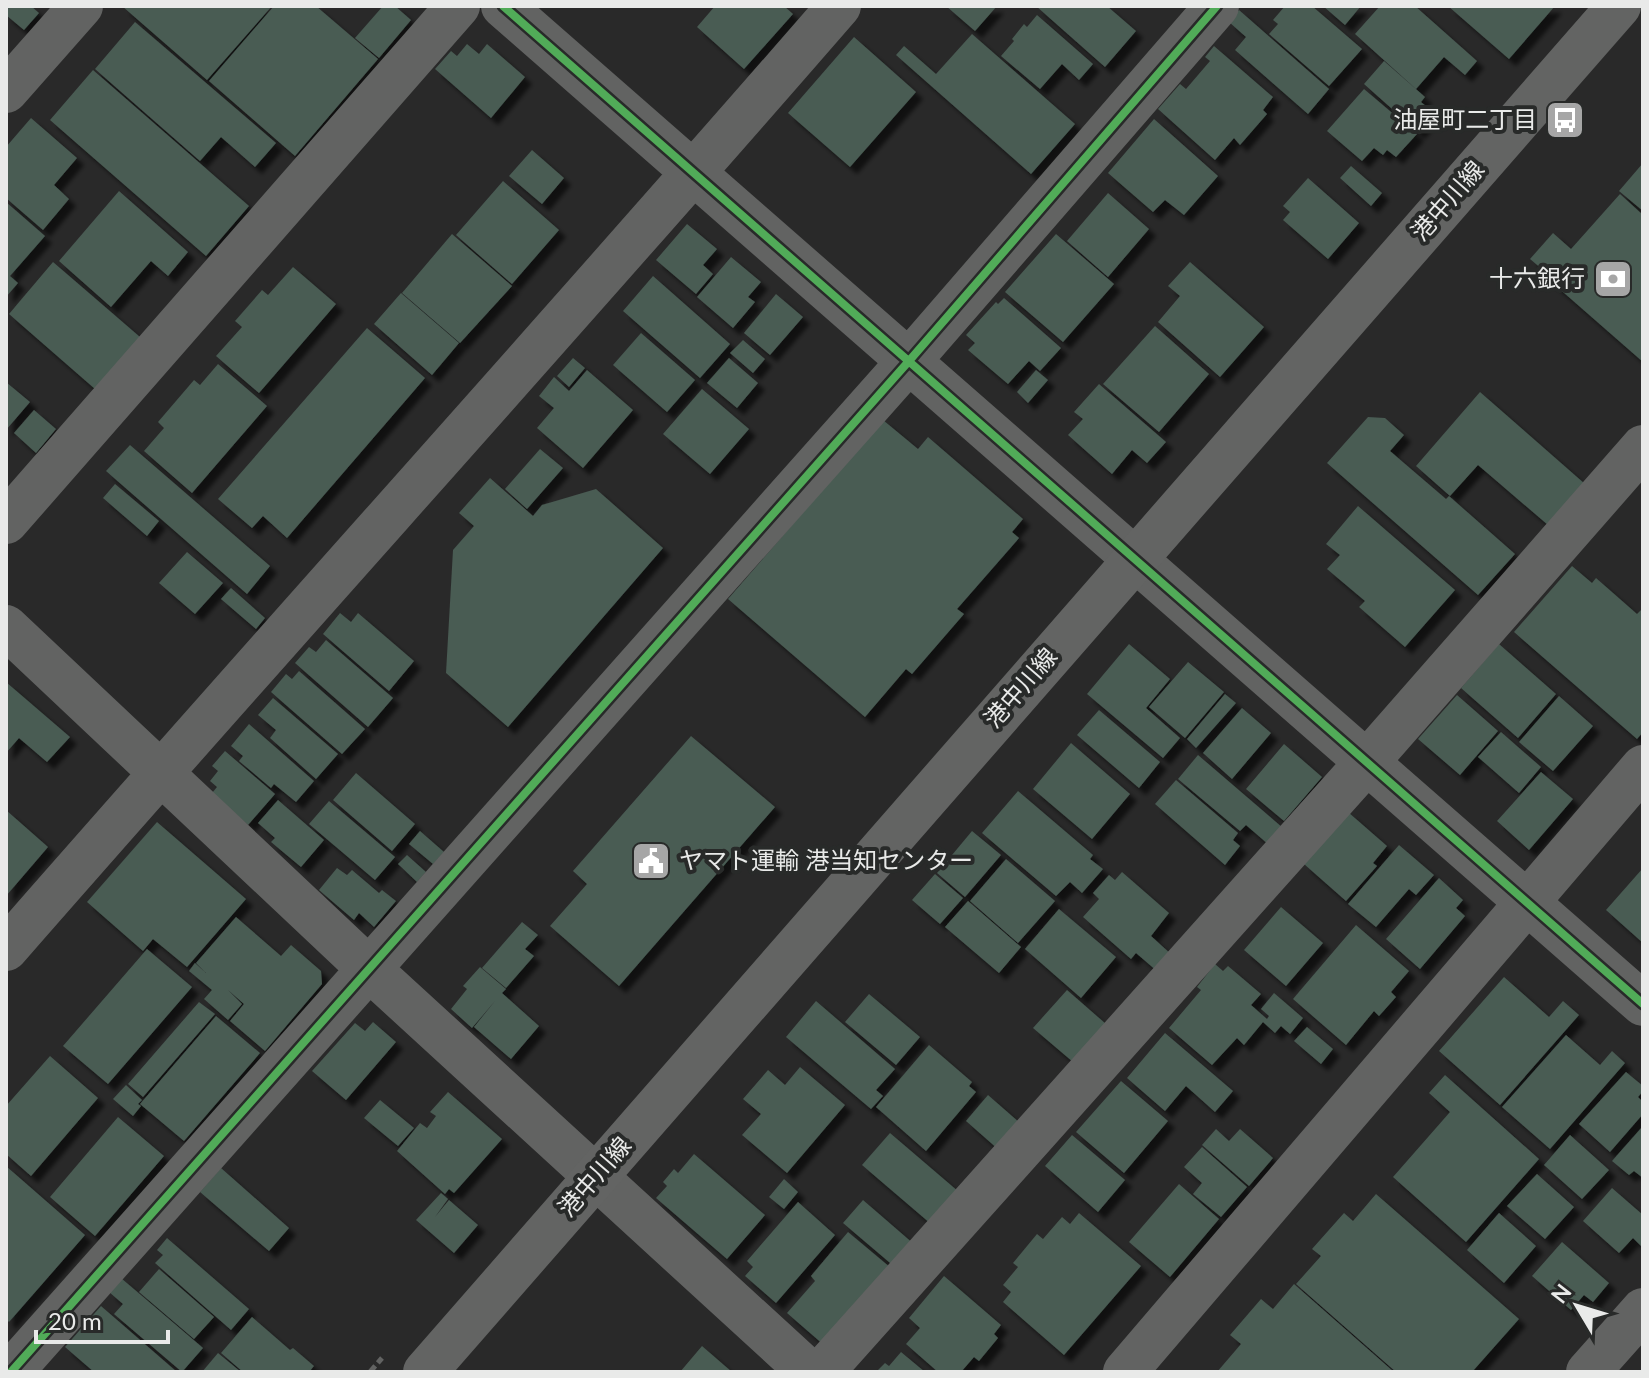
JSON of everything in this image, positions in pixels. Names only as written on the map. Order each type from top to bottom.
[{"type":"main road","name":"港中川線","points":[[425,1372],[1619,6]]},
{"type":"street","points":[[6,91],[81,6]]},
{"type":"street","points":[[6,522],[458,6]]},
{"type":"street","points":[[503,6],[1643,1004]]},
{"type":"street","points":[[6,949],[839,6]]},
{"type":"street","points":[[11,1372],[909,361],[1217,6]]},
{"type":"street","points":[[822,1372],[1367,762],[1643,447]]},
{"type":"street","points":[[6,627],[368,968],[809,1372]]},
{"type":"street","points":[[1125,1372],[1643,767]]},
{"type":"street","points":[[1588,1372],[1643,1310]]},
{"type":"building","points":[[6,6],[31,6],[39,13],[24,30],[6,15]]},
{"type":"building","points":[[122,6],[272,6],[207,80]]},
{"type":"building","points":[[274,6],[316,6],[378,59],[295,156],[209,81]]},
{"type":"building","points":[[383,6],[395,6],[411,20],[379,58],[355,38]]},
{"type":"building","points":[[715,6],[784,6],[793,14],[744,69],[697,27]]},
{"type":"building","points":[[946,6],[997,6],[975,31]]},
{"type":"building","points":[[1036,6],[1107,6],[1136,31],[1105,67]]},
{"type":"building","points":[[1285,6],[1312,6],[1362,49],[1329,86],[1269,34],[1278,24],[1273,20]]},
{"type":"building","points":[[1323,6],[1361,6],[1345,25]]},
{"type":"building","points":[[1380,6],[1415,6],[1477,61],[1465,75],[1444,57],[1416,89],[1355,34]]},
{"type":"building","points":[[1448,6],[1555,6],[1509,59]]},
{"type":"building","points":[[1239,10],[1329,89],[1308,114],[1235,50],[1246,37],[1229,22]]},
{"type":"building","points":[[1037,15],[1093,64],[1079,80],[1062,64],[1040,89],[1001,56],[1024,24],[1027,27]]},
{"type":"building","points":[[135,22],[276,143],[255,167],[221,137],[200,161],[95,69]]},
{"type":"building","points":[[972,34],[1075,124],[1031,174],[896,55],[904,46],[936,74]]},
{"type":"building","points":[[854,37],[916,92],[850,167],[788,113]]},
{"type":"building","points":[[467,44],[479,54],[487,44],[525,77],[491,118],[435,69],[451,51],[457,56]]},
{"type":"building","points":[[1214,46],[1273,97],[1263,110],[1267,114],[1240,145],[1234,138],[1215,160],[1158,109],[1180,84],[1186,89],[1210,61],[1205,57]]},
{"type":"building","points":[[1384,61],[1425,97],[1421,102],[1434,113],[1418,132],[1364,84]]},
{"type":"building","points":[[93,70],[249,206],[206,256],[50,120]]},
{"type":"building","points":[[1364,89],[1417,134],[1396,157],[1387,150],[1383,155],[1374,148],[1362,161],[1327,131]]},
{"type":"building","points":[[31,118],[77,158],[54,185],[69,199],[43,230],[6,198],[6,147]]},
{"type":"building","points":[[1154,119],[1218,176],[1184,215],[1165,200],[1153,212],[1108,173]]},
{"type":"building","points":[[532,150],[564,178],[542,204],[509,176]]},
{"type":"building","points":[[1643,163],[1643,211],[1619,191]]},
{"type":"building","points":[[1351,166],[1382,193],[1371,206],[1340,178]]},
{"type":"building","points":[[1308,178],[1359,223],[1328,259],[1283,220],[1290,212],[1283,206]]},
{"type":"building","points":[[503,181],[559,230],[512,284],[456,235]]},
{"type":"building","points":[[119,191],[188,252],[168,276],[151,261],[111,307],[59,261]]},
{"type":"building","points":[[1108,193],[1149,229],[1108,277],[1067,241]]},
{"type":"building","points":[[1620,194],[1643,215],[1643,362],[1547,278],[1549,275],[1530,259],[1553,233],[1571,249]]},
{"type":"building","points":[[6,202],[45,236],[10,276],[18,283],[6,297]]},
{"type":"building","points":[[687,224],[717,249],[703,265],[713,274],[696,294],[656,260]]},
{"type":"building","points":[[452,234],[512,286],[460,343],[402,293]]},
{"type":"building","points":[[1056,234],[1114,284],[1063,342],[1005,292]]},
{"type":"building","points":[[731,257],[761,282],[748,297],[755,302],[733,328],[697,297]]},
{"type":"building","points":[[53,262],[140,337],[95,389],[9,314]]},
{"type":"building","points":[[1190,262],[1264,327],[1220,377],[1158,322],[1180,296],[1168,286]]},
{"type":"building","points":[[293,267],[336,304],[259,393],[216,356],[242,327],[235,321],[262,290],[268,295]]},
{"type":"building","points":[[653,276],[730,344],[700,378],[623,311]]},
{"type":"building","points":[[401,293],[459,343],[432,375],[374,324]]},
{"type":"building","points":[[776,294],[803,317],[770,355],[744,333]]},
{"type":"building","points":[[1004,298],[1061,348],[1040,371],[1029,361],[1008,384],[968,350],[975,343],[966,335],[996,302],[998,304]]},
{"type":"building","points":[[1155,326],[1209,374],[1159,432],[1103,384]]},
{"type":"building","points":[[367,328],[425,378],[287,538],[263,516],[252,528],[218,499]]},
{"type":"building","points":[[641,333],[695,380],[667,412],[613,365]]},
{"type":"building","points":[[743,340],[765,359],[753,373],[730,353]]},
{"type":"building","points":[[573,358],[585,368],[569,387],[557,376]]},
{"type":"building","points":[[729,358],[758,383],[737,408],[707,383]]},
{"type":"building","points":[[218,364],[267,406],[192,493],[144,451],[164,428],[158,422],[194,380],[200,385]]},
{"type":"building","points":[[587,370],[633,410],[583,468],[537,428],[554,408],[539,396],[554,377],[569,391]]},
{"type":"building","points":[[1036,370],[1048,380],[1028,403],[1017,392]]},
{"type":"building","points":[[6,382],[30,402],[6,430]]},
{"type":"building","points":[[1099,384],[1166,442],[1147,463],[1132,450],[1112,474],[1068,435],[1083,419],[1074,412]]},
{"type":"building","points":[[702,389],[749,429],[710,474],[663,434]]},
{"type":"building","points":[[1480,392],[1585,484],[1548,525],[1478,465],[1450,496],[1416,466]]},
{"type":"building","points":[[34,410],[56,429],[36,453],[14,433]]},
{"type":"building","points":[[1368,417],[1385,418],[1404,435],[1390,451],[1446,499],[1449,496],[1515,554],[1478,595],[1327,463]]},
{"type":"building","points":[[883,420],[918,449],[928,437],[1023,519],[1012,532],[1019,538],[957,609],[964,614],[912,674],[906,669],[865,717],[728,599]]},
{"type":"building","points":[[130,445],[270,566],[247,594],[106,471]]},
{"type":"building","points":[[540,449],[563,468],[527,509],[505,489]]},
{"type":"building","points":[[490,478],[533,516],[542,505],[596,489],[663,548],[508,727],[446,673],[453,550],[474,526],[459,513]]},
{"type":"building","points":[[115,484],[159,521],[147,536],[103,498]]},
{"type":"building","points":[[1358,506],[1455,590],[1405,647],[1359,607],[1365,601],[1327,569],[1340,555],[1326,544]]},
{"type":"building","points":[[187,552],[223,583],[195,614],[159,583]]},
{"type":"building","points":[[1572,566],[1592,583],[1596,578],[1637,614],[1643,608],[1643,732],[1637,739],[1514,632]]},
{"type":"building","points":[[231,588],[265,618],[256,629],[221,599]]},
{"type":"building","points":[[340,613],[351,622],[358,613],[414,661],[389,691],[323,634]]},
{"type":"building","points":[[326,640],[393,698],[368,727],[295,663],[309,647],[316,652]]},
{"type":"building","points":[[1129,644],[1170,679],[1146,708],[1180,738],[1163,758],[1087,694]]},
{"type":"building","points":[[1499,644],[1556,694],[1518,738],[1461,688]]},
{"type":"building","points":[[1188,662],[1224,692],[1185,738],[1149,707]]},
{"type":"building","points":[[299,671],[365,729],[342,754],[271,692],[286,674],[292,679]]},
{"type":"building","points":[[6,682],[70,737],[47,762],[19,738],[6,753]]},
{"type":"building","points":[[1225,694],[1236,703],[1196,748],[1187,739]]},
{"type":"building","points":[[1457,695],[1498,731],[1460,775],[1418,739]]},
{"type":"building","points":[[1559,696],[1593,726],[1553,771],[1519,742]]},
{"type":"building","points":[[273,698],[338,754],[316,779],[270,738],[276,730],[258,715]]},
{"type":"building","points":[[1242,708],[1271,733],[1232,779],[1203,753]]},
{"type":"building","points":[[1099,710],[1160,762],[1139,788],[1077,735]]},
{"type":"building","points":[[249,724],[314,781],[296,802],[274,784],[271,788],[239,761],[243,756],[231,746]]},
{"type":"building","points":[[1501,732],[1541,767],[1519,793],[1478,757]]},
{"type":"building","points":[[691,736],[775,807],[619,986],[550,926],[587,884],[573,871]]},
{"type":"building","points":[[1071,743],[1130,794],[1092,839],[1033,789]]},
{"type":"building","points":[[1284,744],[1322,777],[1284,821],[1246,789]]},
{"type":"building","points":[[225,751],[275,794],[248,825],[212,793],[217,787],[210,781],[218,771],[212,766]]},
{"type":"building","points":[[1198,755],[1283,828],[1269,845],[1246,825],[1240,831],[1178,779]]},
{"type":"building","points":[[1541,772],[1573,799],[1529,850],[1497,821]]},
{"type":"building","points":[[356,773],[415,824],[392,851],[333,800]]},
{"type":"building","points":[[1176,780],[1238,833],[1233,840],[1240,846],[1225,865],[1155,804]]},
{"type":"building","points":[[1018,791],[1093,855],[1090,859],[1103,869],[1082,893],[1070,882],[1056,896],[982,833]]},
{"type":"building","points":[[278,800],[324,840],[301,867],[271,842],[275,838],[258,823]]},
{"type":"building","points":[[329,801],[395,857],[375,880],[309,824]]},
{"type":"building","points":[[6,810],[48,847],[6,896]]},
{"type":"building","points":[[1348,812],[1387,846],[1373,863],[1377,866],[1346,901],[1304,864]]},
{"type":"building","points":[[157,822],[246,899],[187,967],[153,939],[143,951],[87,902]]},
{"type":"building","points":[[420,831],[444,852],[433,864],[409,844]]},
{"type":"building","points":[[972,831],[1001,855],[965,897],[937,873]]},
{"type":"building","points":[[1399,845],[1434,875],[1416,895],[1409,889],[1376,927],[1348,904]]},
{"type":"building","points":[[407,855],[426,872],[417,882],[398,864]]},
{"type":"building","points":[[1006,859],[1055,901],[1018,943],[970,901]]},
{"type":"building","points":[[337,868],[347,875],[352,870],[379,893],[382,890],[396,901],[374,927],[359,913],[354,920],[319,890]]},
{"type":"building","points":[[1643,868],[1643,943],[1606,910]]},
{"type":"building","points":[[1122,872],[1169,913],[1151,936],[1172,955],[1158,972],[1136,953],[1131,959],[1083,917],[1099,899],[1093,893],[1109,875],[1115,880]]},
{"type":"building","points":[[935,874],[963,898],[940,924],[912,900]]},
{"type":"building","points":[[1439,878],[1463,900],[1456,908],[1465,916],[1420,969],[1386,939]]},
{"type":"building","points":[[968,901],[1021,947],[999,973],[945,927]]},
{"type":"building","points":[[1281,907],[1323,943],[1286,986],[1244,950]]},
{"type":"building","points":[[1059,909],[1116,957],[1081,998],[1025,949]]},
{"type":"building","points":[[236,917],[281,956],[291,945],[321,971],[322,984],[265,1051],[230,1021],[244,1004],[228,990],[242,1004],[228,1020],[204,999],[212,990],[189,971],[195,963],[206,973],[196,963]]},
{"type":"building","points":[[522,922],[538,935],[525,949],[534,956],[506,988],[482,968]]},
{"type":"building","points":[[1356,925],[1409,971],[1391,992],[1396,997],[1379,1016],[1374,1011],[1346,1045],[1293,999]]},
{"type":"building","points":[[147,949],[192,987],[108,1084],[63,1046]]},
{"type":"building","points":[[1215,964],[1223,971],[1228,966],[1261,994],[1251,1005],[1267,1019],[1269,1016],[1261,1009],[1274,993],[1303,1018],[1290,1034],[1281,1026],[1275,1033],[1263,1022],[1244,1045],[1237,1038],[1212,1065],[1169,1028],[1201,990],[1197,987]]},
{"type":"building","points":[[480,967],[506,989],[502,993],[539,1026],[511,1059],[474,1027],[495,1001],[472,1028],[451,1009],[467,989],[463,986]]},
{"type":"building","points":[[1504,977],[1549,1017],[1563,1001],[1579,1015],[1500,1105],[1439,1051]]},
{"type":"building","points":[[1067,990],[1106,1024],[1073,1062],[1033,1028]]},
{"type":"building","points":[[869,994],[920,1037],[896,1065],[845,1022]]},
{"type":"building","points":[[816,1001],[895,1069],[876,1090],[883,1096],[871,1109],[786,1037]]},
{"type":"building","points":[[199,1002],[215,1014],[143,1097],[128,1084]]},
{"type":"building","points":[[216,1016],[260,1053],[184,1141],[140,1104]]},
{"type":"building","points":[[373,1022],[396,1042],[346,1100],[312,1071],[355,1023],[365,1031]]},
{"type":"building","points":[[1307,1027],[1333,1049],[1321,1064],[1294,1041]]},
{"type":"building","points":[[1165,1033],[1233,1091],[1215,1112],[1186,1086],[1165,1111],[1127,1078]]},
{"type":"building","points":[[1566,1035],[1600,1065],[1612,1051],[1625,1063],[1550,1149],[1502,1107]]},
{"type":"building","points":[[929,1045],[972,1082],[969,1086],[976,1092],[926,1151],[876,1107]]},
{"type":"building","points":[[50,1056],[98,1098],[31,1176],[6,1154],[6,1106]]},
{"type":"building","points":[[800,1067],[845,1105],[787,1173],[742,1135],[761,1114],[743,1099],[768,1070],[785,1085]]},
{"type":"building","points":[[1626,1072],[1643,1086],[1638,1097],[1643,1102],[1643,1114],[1610,1152],[1579,1124]]},
{"type":"building","points":[[1445,1075],[1539,1159],[1466,1242],[1393,1177],[1450,1112],[1429,1093]]},
{"type":"building","points":[[1121,1081],[1168,1121],[1124,1173],[1076,1132]]},
{"type":"building","points":[[126,1085],[142,1100],[133,1116],[113,1099]]},
{"type":"building","points":[[448,1092],[502,1139],[454,1193],[449,1189],[445,1194],[397,1151],[420,1123],[427,1128],[436,1116],[430,1112]]},
{"type":"building","points":[[988,1095],[1021,1124],[999,1150],[966,1121]]},
{"type":"building","points":[[380,1100],[414,1128],[398,1146],[364,1118]]},
{"type":"building","points":[[118,1117],[164,1156],[95,1236],[50,1197]]},
{"type":"building","points":[[1643,1126],[1643,1178],[1634,1171],[1629,1175],[1612,1161]]},
{"type":"building","points":[[1216,1129],[1229,1141],[1240,1129],[1273,1158],[1249,1186],[1202,1145]]},
{"type":"building","points":[[890,1133],[959,1192],[931,1224],[862,1165]]},
{"type":"building","points":[[1072,1135],[1125,1180],[1098,1212],[1045,1166]]},
{"type":"building","points":[[1570,1135],[1609,1170],[1582,1199],[1544,1165]]},
{"type":"building","points":[[1202,1147],[1247,1187],[1221,1217],[1193,1194],[1202,1183],[1184,1167]]},
{"type":"building","points":[[694,1154],[765,1215],[727,1259],[656,1198],[667,1186],[663,1182],[674,1169],[678,1173]]},
{"type":"building","points":[[6,1166],[85,1235],[9,1322],[6,1319]]},
{"type":"building","points":[[221,1168],[289,1228],[269,1251],[200,1192]]},
{"type":"building","points":[[1537,1174],[1574,1207],[1545,1239],[1507,1206]]},
{"type":"building","points":[[784,1179],[798,1192],[784,1209],[769,1197]]},
{"type":"building","points":[[1179,1184],[1219,1219],[1170,1277],[1129,1242]]},
{"type":"building","points":[[1612,1188],[1643,1215],[1643,1244],[1641,1246],[1633,1238],[1619,1253],[1583,1221]]},
{"type":"building","points":[[441,1193],[448,1199],[435,1217],[449,1200],[478,1225],[454,1253],[416,1220]]},
{"type":"building","points":[[1376,1194],[1519,1319],[1472,1372],[1396,1372],[1296,1284],[1321,1256],[1312,1249],[1344,1213],[1353,1221]]},
{"type":"building","points":[[863,1200],[915,1245],[896,1268],[843,1223]]},
{"type":"building","points":[[798,1202],[835,1235],[776,1303],[745,1276],[753,1267],[747,1261]]},
{"type":"building","points":[[1079,1213],[1141,1266],[1064,1355],[1003,1302],[1011,1292],[1003,1285],[1018,1267],[1013,1263],[1037,1234],[1043,1239],[1062,1217],[1070,1224]]},
{"type":"building","points":[[1499,1213],[1536,1246],[1504,1283],[1467,1250]]},
{"type":"building","points":[[848,1232],[891,1268],[825,1346],[787,1313],[815,1281],[811,1276]]},
{"type":"building","points":[[167,1238],[249,1309],[231,1330],[155,1263],[163,1255],[157,1250]]},
{"type":"building","points":[[1562,1242],[1609,1283],[1593,1302],[1584,1295],[1571,1310],[1532,1276]]},
{"type":"building","points":[[159,1269],[214,1317],[194,1339],[139,1292]]},
{"type":"building","points":[[944,1276],[1001,1325],[994,1334],[998,1338],[979,1361],[974,1357],[961,1372],[938,1372],[906,1344],[920,1328],[909,1318]]},
{"type":"building","points":[[121,1278],[203,1348],[182,1372],[114,1314],[123,1304],[109,1292]]},
{"type":"building","points":[[1294,1284],[1394,1372],[1217,1372],[1241,1344],[1230,1335],[1261,1299],[1273,1309]]},
{"type":"building","points":[[101,1306],[177,1372],[94,1372],[65,1347]]},
{"type":"building","points":[[252,1317],[314,1366],[309,1372],[243,1372],[221,1353]]},
{"type":"building","points":[[702,1346],[732,1372],[680,1372]]},
{"type":"building","points":[[901,1352],[925,1372],[876,1372],[885,1363],[889,1366]]},
{"type":"building","points":[[218,1353],[241,1372],[202,1372]]},
{"type":"cycle path","points":[[503,6],[1643,1004]]},
{"type":"cycle path","points":[[11,1372],[909,361],[1217,6]]},
{"type":"place","name":"油屋町二丁目","points":[[1565,120]]},
{"type":"place","name":"十六銀行","points":[[1613,279]]},
{"type":"place","name":"ヤマト運輸 港当知センター","points":[[651,861]]}]
